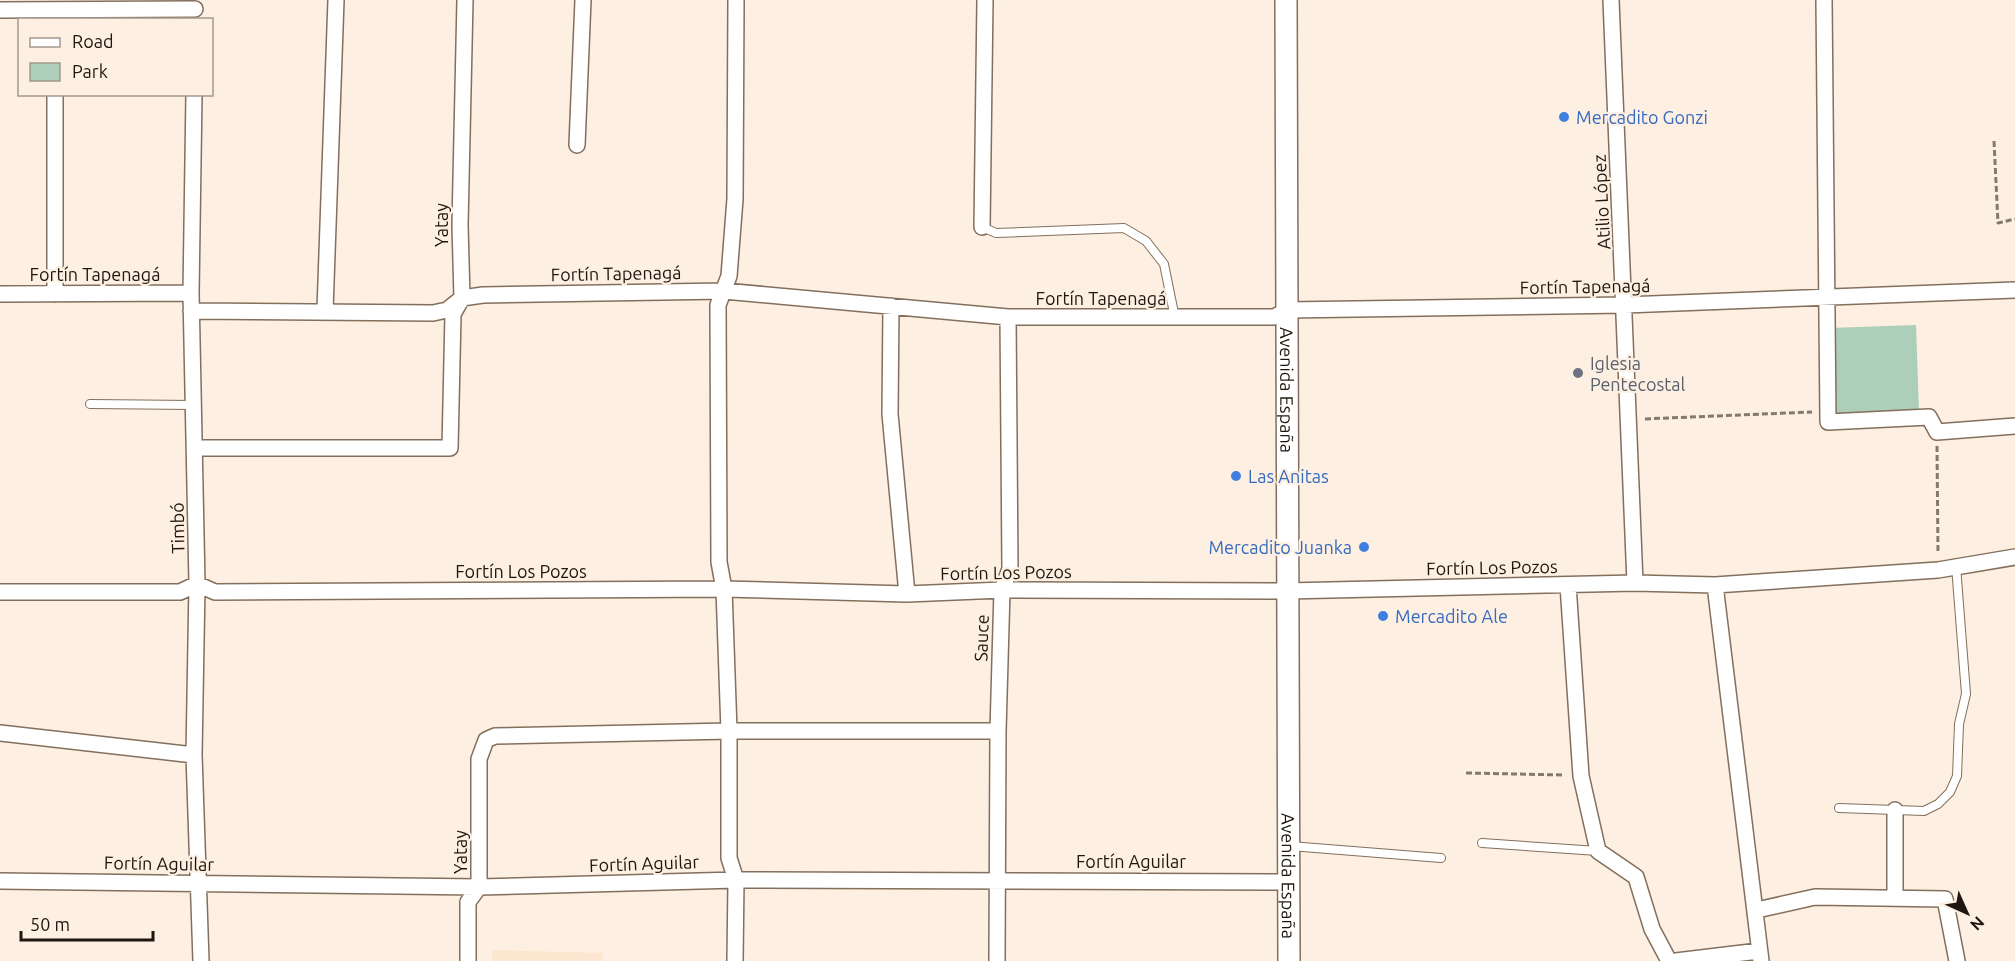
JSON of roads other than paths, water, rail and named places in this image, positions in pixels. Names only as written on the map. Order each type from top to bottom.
[{"type":"main road","name":"Avenida España","points":[[1286,0],[1290,961]]},
{"type":"street","points":[[325,310],[336,0]]},
{"type":"street","name":"Yatay","points":[[195,448],[450,448],[453,314],[462,298],[460,225],[465,0]]},
{"type":"street","points":[[577,145],[583,0]]},
{"type":"street","points":[[735,961],[736,880],[729,858],[729,730],[724,589],[719,562],[718,305],[729,276],[735,199],[736,0]]},
{"type":"street","points":[[982,227],[985,0]]},
{"type":"street","name":"Atilio López","points":[[1611,0],[1635,583]]},
{"type":"street","points":[[1824,0],[1828,422],[1929,417],[1937,432],[2015,426]]},
{"type":"street","points":[[0,10],[195,9]]},
{"type":"street","points":[[55,96],[55,294]]},
{"type":"street","name":"Timbó","points":[[194,96],[191,310],[197,584],[194,755],[201,961]]},
{"type":"street","name":"Fortín Tapenagá","points":[[191,310],[433,313],[447,310],[462,298],[563,292],[724,291],[1008,317],[1274,317],[1287,310],[1625,305],[2015,290]]},
{"type":"street","name":"Fortín Tapenagá","points":[[0,294],[191,293]]},
{"type":"street","points":[[891,306],[890,414],[907,594]]},
{"type":"street","name":"Sauce","points":[[997,961],[998,731],[1002,590],[1010,569],[1008,317]]},
{"type":"street","name":"Fortín Los Pozos","points":[[0,592],[180,592],[197,584],[214,591],[724,589],[907,594],[1002,590],[1287,591],[1635,583],[1715,585],[1938,570],[1955,565],[2015,557]]},
{"type":"street","points":[[1568,585],[1581,776],[1598,851],[1636,877],[1652,929],[1668,961]]},
{"type":"street","points":[[1676,961],[1760,956],[1757,910],[1715,585]]},
{"type":"street","points":[[729,730],[998,731]]},
{"type":"street","name":"Yatay","points":[[468,961],[468,902],[479,887],[479,759],[486,740],[495,736],[729,730]]},
{"type":"street","points":[[0,733],[194,755]]},
{"type":"street","points":[[1895,810],[1895,897]]},
{"type":"street","name":"Fortín Aguilar","points":[[0,881],[479,887],[736,880],[1289,882]]},
{"type":"street","points":[[1757,910],[1815,897],[1945,899],[1958,961]]},
{"type":"lane","points":[[982,227],[996,233],[1124,228],[1146,241],[1164,264],[1175,318]]},
{"type":"lane","points":[[90,404],[193,405]]},
{"type":"lane","points":[[1839,808],[1924,811],[1938,804],[1950,792],[1957,776],[1959,724],[1966,694],[1955,565]]},
{"type":"lane","points":[[1482,843],[1598,851]]},
{"type":"lane","points":[[1289,846],[1441,858]]},
{"type":"place","name":"Mercadito Gonzi","points":[[1564,117]]},
{"type":"place","name":"Iglesia Pentecostal","points":[[1578,373]]},
{"type":"place","name":"Las Anitas","points":[[1236,476]]},
{"type":"place","name":"Mercadito Juanka","points":[[1364,547]]},
{"type":"place","name":"Mercadito Ale","points":[[1383,616]]}]
